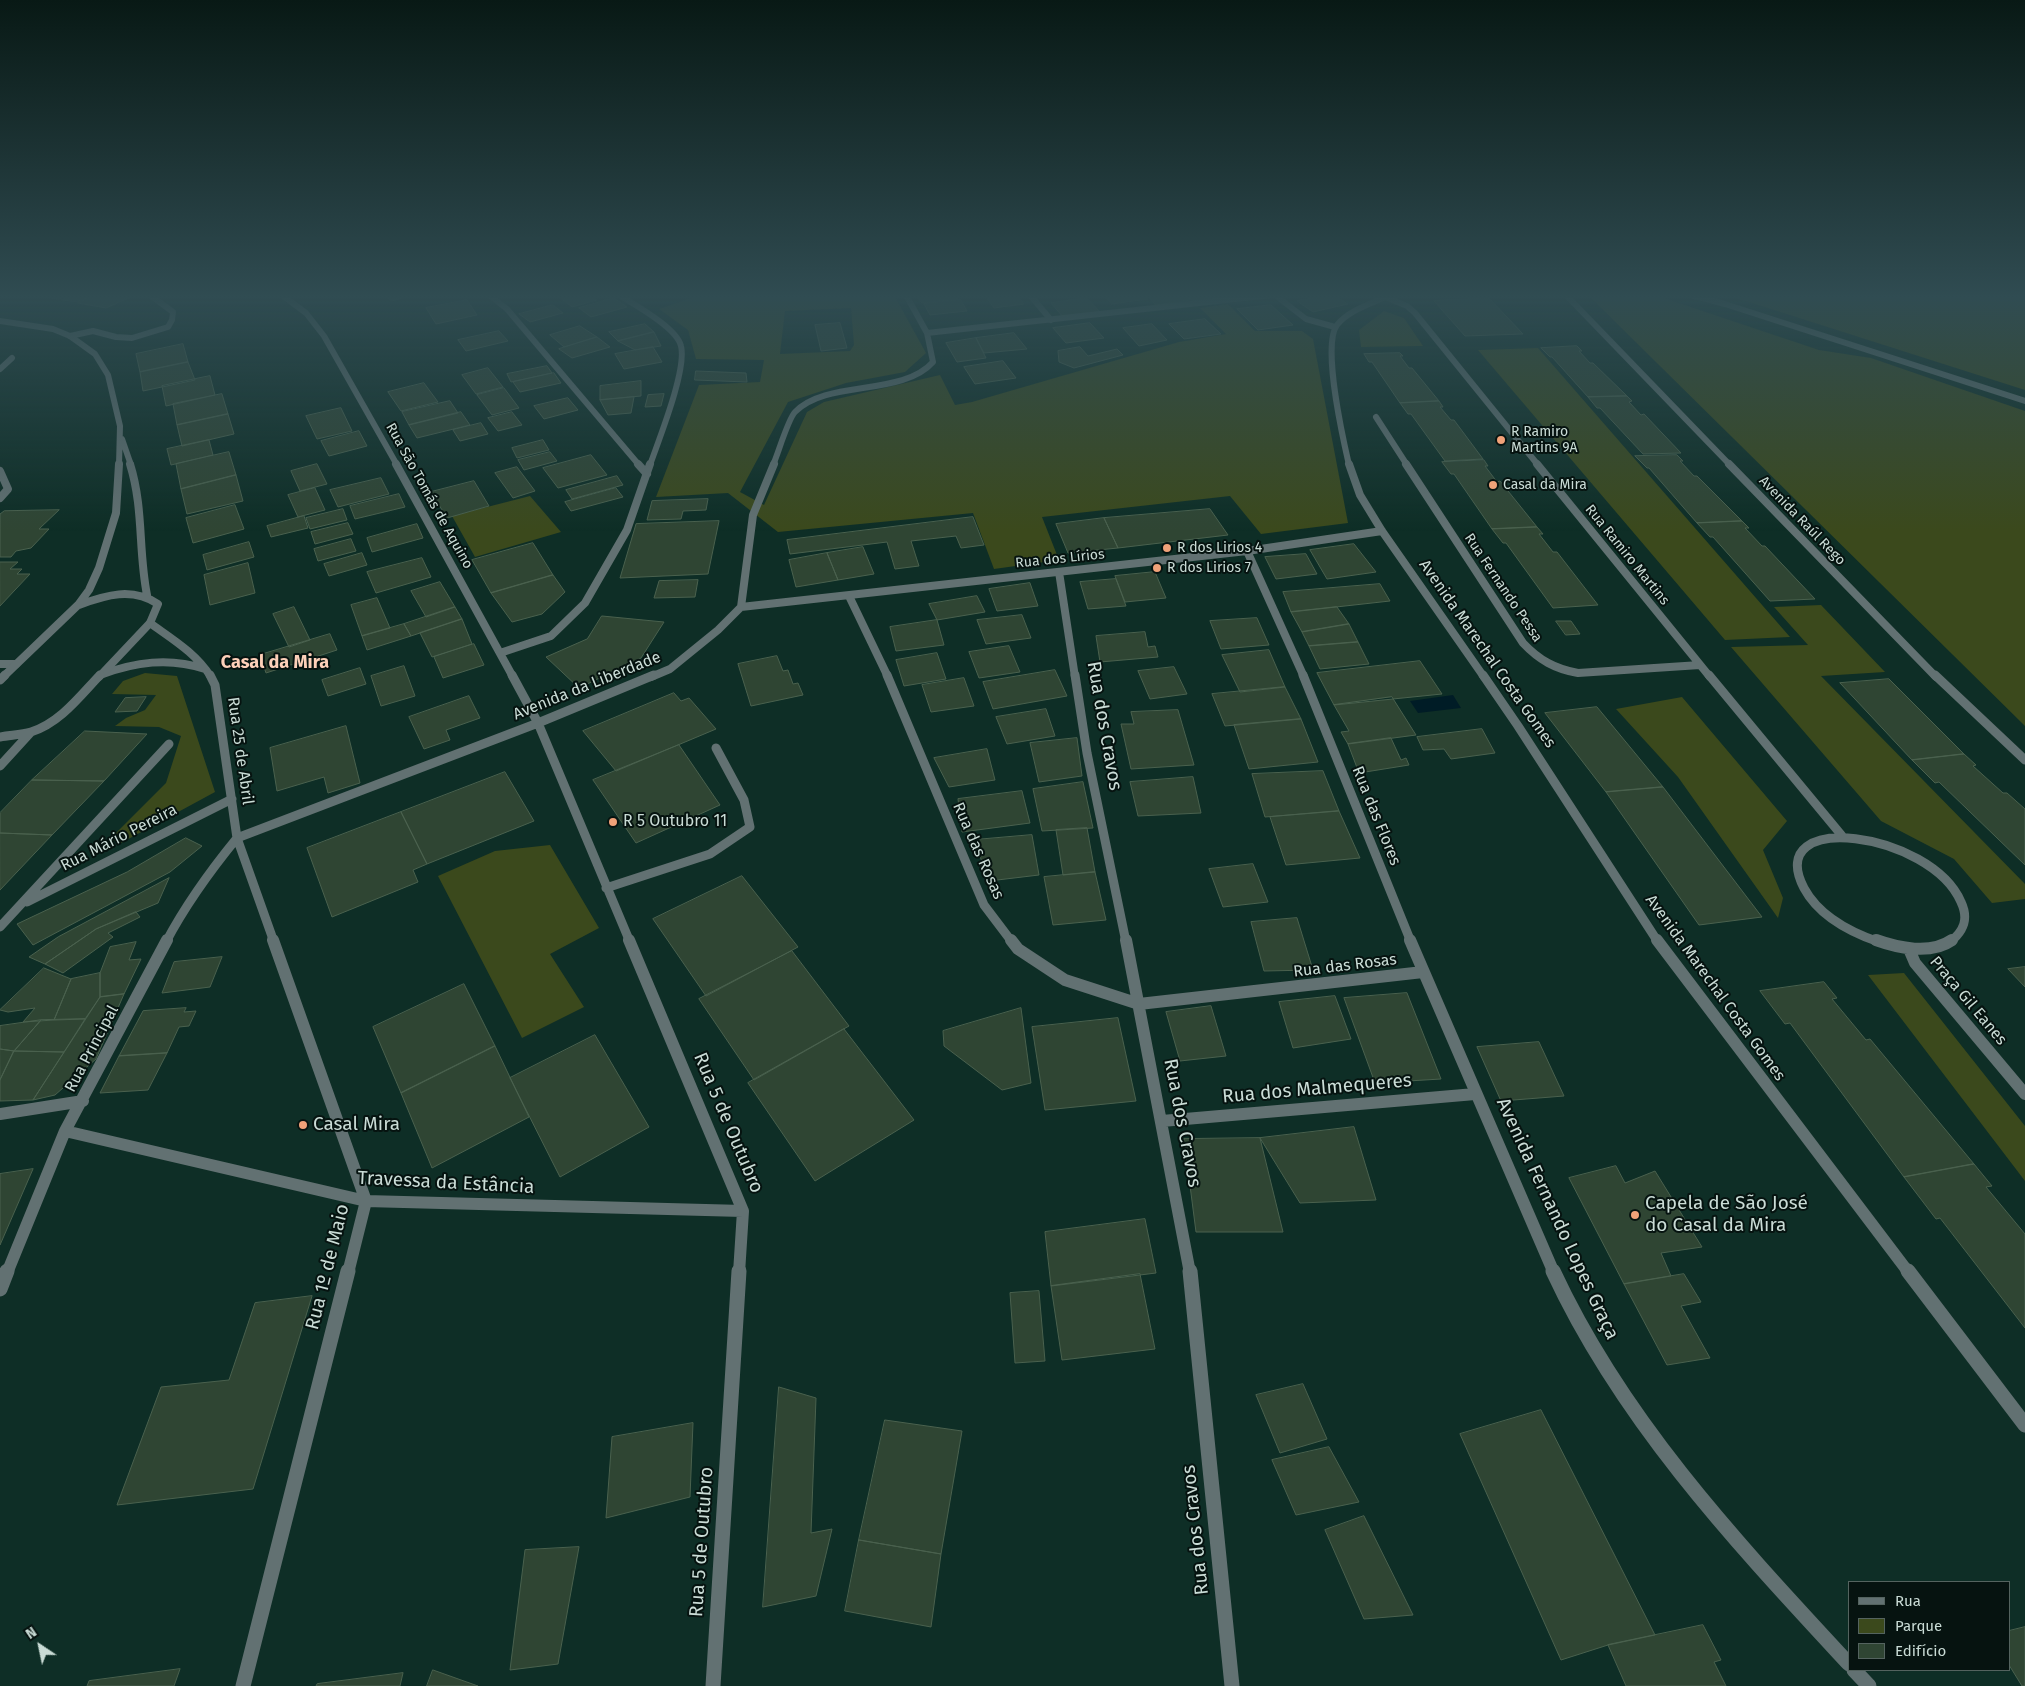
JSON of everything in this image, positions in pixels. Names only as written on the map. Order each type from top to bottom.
[{"type":"street","points":[[0,680],[55,625],[78,605],[89,590],[100,568],[116,513],[119,491],[120,426],[107,374]]},
{"type":"street","name":"Rua São Tomás de Aquino","points":[[347,374],[538,723]]},
{"type":"street","points":[[563,374],[647,474]]},
{"type":"street","points":[[500,653],[551,636],[585,603],[627,530],[679,374]]},
{"type":"street","points":[[741,607],[753,515],[794,413],[810,401],[833,394],[884,384],[918,374]]},
{"type":"street","name":"Avenida Marechal Costa Gomes","points":[[1333,374],[1348,458],[1360,495],[1382,531],[1518,726],[1663,950],[2025,1425]]},
{"type":"street","name":"Rua Ramiro Martins","points":[[1465,374],[1700,665],[1844,836]]},
{"type":"street","name":"Avenida Raúl Rego","points":[[1642,374],[1916,658],[2025,760]]},
{"type":"street","points":[[1940,374],[2025,401]]},
{"type":"street","name":"Rua Fernando Pessa","points":[[1376,417],[1523,643],[1537,658],[1564,672],[1578,673],[1700,665]]},
{"type":"street","points":[[120,434],[133,470],[140,507],[141,558],[147,595]]},
{"type":"street","points":[[0,471],[8,489],[0,498]]},
{"type":"street","name":"Rua dos Lírios","points":[[741,607],[1247,551],[1382,531]]},
{"type":"street","name":"Rua das Flores","points":[[1247,551],[1278,613],[1422,972],[1475,1094]]},
{"type":"street","name":"Rua dos Cravos","points":[[1058,572],[1087,753],[1139,1004],[1189,1263],[1232,1686]]},
{"type":"street","points":[[0,738],[31,732],[49,724],[68,709],[150,623],[158,604],[147,595],[127,592],[101,597],[78,605]]},
{"type":"street","name":"Rua das Rosas","points":[[849,596],[882,662],[984,906],[1018,949],[1065,980],[1139,1004],[1422,972]]},
{"type":"street","name":"Avenida da Liberdade","points":[[237,838],[538,723],[670,669],[718,630],[741,607]]},
{"type":"street","points":[[150,623],[196,656],[208,670]]},
{"type":"street","points":[[100,675],[124,666],[155,661],[192,663],[208,670]]},
{"type":"street","points":[[0,664],[16,664]]},
{"type":"street","name":"Rua 25 de Abril","points":[[208,670],[215,685],[237,838]]},
{"type":"street","name":"Rua 5 de Outubro","points":[[538,723],[743,1211],[713,1686]]},
{"type":"street","points":[[0,766],[31,732]]},
{"type":"street","name":"Rua Mário Pereira","points":[[0,927],[169,744]]},
{"type":"street","points":[[606,888],[710,854],[750,827],[744,800],[716,748]]},
{"type":"street","name":"Rua Mário Pereira","points":[[21,905],[232,799]]},
{"type":"street","name":"Praça Gil Eanes","points":[[1844,836],[1869,839],[1895,847],[1921,860],[1943,876],[1958,894],[1966,913],[1964,929],[1954,941],[1934,948],[1909,949],[1880,943],[1851,931],[1826,915],[1808,896],[1798,878],[1797,861],[1806,848],[1821,839],[1844,836]]},
{"type":"street","name":"Rua Principal","points":[[0,1289],[66,1130],[184,910],[206,876],[237,838]]},
{"type":"street","name":"Rua 1º de Maio","points":[[237,838],[366,1202],[243,1686]]},
{"type":"street","name":"Praça Gil Eanes","points":[[1909,949],[1915,963],[2025,1094]]},
{"type":"street","name":"Rua dos Malmequeres","points":[[1162,1121],[1475,1094]]},
{"type":"street","name":"Avenida Fernando Lopes Graça","points":[[1475,1094],[1561,1286],[1597,1354],[1645,1427],[1677,1469],[1776,1585],[1848,1663]]},
{"type":"street","points":[[0,1114],[83,1101]]},
{"type":"street","name":"Travessa da Estância","points":[[66,1130],[366,1202],[743,1211]]},
{"type":"street","points":[[1855,1671],[1869,1686]]},
{"type":"green space","points":[[762,374],[896,374],[846,383],[788,402],[740,492],[764,505],[807,412],[824,402],[940,375],[955,405],[972,402],[1070,374],[1320,374],[1348,523],[1261,534],[1230,496],[1042,517],[1059,560],[994,569],[973,513],[778,532],[728,493],[656,497],[699,385],[760,382]]},
{"type":"green space","points":[[1498,374],[1560,374],[1790,637],[1725,640]]},
{"type":"green space","points":[[1668,374],[1917,374],[2025,411],[2025,726]]},
{"type":"green space","points":[[1974,374],[2025,374],[2025,390]]},
{"type":"green space","points":[[530,496],[561,532],[475,557],[452,516]]},
{"type":"green space","points":[[1821,605],[1885,672],[1821,676],[2025,884],[2025,899],[1992,903],[1954,859],[1881,821],[1731,647],[1808,645],[1774,607]]},
{"type":"green space","points":[[145,673],[177,676],[215,792],[121,843],[110,839],[166,783],[181,736],[159,727],[115,726],[126,718],[145,710],[156,695],[112,694],[123,681]]},
{"type":"green space","points":[[1682,697],[1787,821],[1763,850],[1783,898],[1778,918],[1678,777],[1616,709]]},
{"type":"green space","points":[[550,845],[599,928],[550,954],[584,1007],[522,1038],[438,876],[495,851]]},
{"type":"green space","points":[[1904,973],[2025,1126],[2025,1181],[1868,975]]},
{"type":"water","points":[[1453,695],[1461,708],[1418,713],[1410,701]]},
{"type":"building","points":[[140,374],[193,374],[195,380],[143,391]]},
{"type":"building","points":[[492,374],[503,387],[476,394],[462,375]]},
{"type":"building","points":[[507,374],[509,374],[549,374],[511,382]]},
{"type":"building","points":[[554,374],[561,383],[520,392],[513,382]]},
{"type":"building","points":[[696,374],[746,374],[747,382],[695,380]]},
{"type":"building","points":[[968,374],[1013,374],[1016,378],[975,384]]},
{"type":"building","points":[[1380,374],[1417,374],[1439,401],[1400,403]]},
{"type":"building","points":[[1567,374],[1604,374],[1627,396],[1588,397]]},
{"type":"building","points":[[210,376],[215,395],[166,406],[162,386]]},
{"type":"building","points":[[641,381],[641,396],[600,400],[600,386]]},
{"type":"building","points":[[424,383],[438,402],[401,411],[388,392]]},
{"type":"building","points":[[504,388],[519,408],[492,415],[477,395]]},
{"type":"building","points":[[222,394],[228,414],[177,425],[173,404]]},
{"type":"building","points":[[664,394],[661,406],[645,407],[648,395]]},
{"type":"building","points":[[1627,396],[1632,401],[1629,402],[1641,415],[1644,414],[1681,453],[1643,454],[1588,397]]},
{"type":"building","points":[[634,397],[631,413],[608,415],[600,400]]},
{"type":"building","points":[[568,398],[578,410],[544,419],[534,406]]},
{"type":"building","points":[[450,401],[458,413],[409,425],[402,412]]},
{"type":"building","points":[[1439,401],[1443,407],[1440,407],[1451,420],[1454,420],[1483,459],[1445,461],[1411,414],[1408,414],[1400,403]]},
{"type":"building","points":[[341,408],[352,431],[317,439],[306,416]]},
{"type":"building","points":[[461,412],[470,425],[417,438],[409,425]]},
{"type":"building","points":[[512,412],[522,425],[498,431],[488,418]]},
{"type":"building","points":[[228,414],[234,434],[182,446],[177,425]]},
{"type":"building","points":[[481,423],[488,434],[460,441],[453,430]]},
{"type":"building","points":[[359,431],[367,446],[329,456],[321,441]]},
{"type":"building","points":[[209,440],[213,455],[171,465],[167,449]]},
{"type":"building","points":[[543,440],[549,450],[517,458],[512,448]]},
{"type":"building","points":[[229,452],[236,475],[181,489],[176,464]]},
{"type":"building","points":[[550,452],[557,461],[524,470],[518,460]]},
{"type":"building","points":[[591,455],[607,475],[558,488],[543,468]]},
{"type":"building","points":[[1677,455],[1694,476],[1697,476],[1742,521],[1697,523],[1649,468],[1635,456]]},
{"type":"building","points":[[1484,460],[1488,466],[1485,466],[1497,482],[1500,481],[1537,527],[1492,529],[1454,474],[1451,474],[1442,462]]},
{"type":"building","points":[[317,464],[327,484],[300,491],[291,471]]},
{"type":"building","points":[[517,467],[535,491],[513,498],[495,473]]},
{"type":"building","points":[[236,475],[243,501],[187,514],[181,489]]},
{"type":"building","points":[[617,476],[623,485],[572,499],[566,490]]},
{"type":"building","points":[[381,478],[389,494],[338,507],[330,490]]},
{"type":"building","points":[[474,481],[489,506],[447,518],[431,492]]},
{"type":"building","points":[[315,488],[325,510],[298,517],[288,495]]},
{"type":"building","points":[[616,488],[623,497],[571,511],[565,502]]},
{"type":"building","points":[[399,494],[405,507],[355,519],[350,506]]},
{"type":"building","points":[[708,499],[706,510],[683,511],[681,519],[647,520],[652,501]]},
{"type":"building","points":[[235,505],[244,529],[193,543],[186,518]]},
{"type":"building","points":[[343,509],[347,520],[310,529],[306,518]]},
{"type":"building","points":[[1210,509],[1228,535],[1118,548],[1104,518]]},
{"type":"building","points":[[59,510],[39,529],[49,529],[31,548],[16,551],[11,557],[0,557],[0,514],[4,511]]},
{"type":"building","points":[[304,516],[308,528],[271,537],[267,526]]},
{"type":"building","points":[[973,517],[984,545],[961,548],[956,536],[911,541],[919,566],[895,569],[887,542],[790,554],[787,540]]},
{"type":"building","points":[[1104,518],[1118,548],[1068,553],[1056,524]]},
{"type":"building","points":[[719,521],[708,574],[620,578],[636,524]]},
{"type":"building","points":[[1742,521],[1749,528],[1745,528],[1762,546],[1765,546],[1815,599],[1770,601],[1713,537],[1710,537],[1697,523]]},
{"type":"building","points":[[348,523],[353,534],[315,544],[311,532]]},
{"type":"building","points":[[417,524],[423,538],[372,552],[367,538]]},
{"type":"building","points":[[1537,527],[1543,534],[1539,534],[1553,552],[1557,552],[1598,605],[1553,608],[1506,543],[1503,543],[1492,529]]},
{"type":"building","points":[[351,539],[356,551],[318,561],[314,549]]},
{"type":"building","points":[[249,542],[254,557],[207,570],[203,555]]},
{"type":"building","points":[[533,543],[553,575],[491,593],[472,560]]},
{"type":"building","points":[[1354,544],[1376,572],[1327,579],[1310,550]]},
{"type":"building","points":[[863,547],[874,574],[838,580],[827,553]]},
{"type":"building","points":[[362,553],[367,565],[329,576],[324,564]]},
{"type":"building","points":[[827,553],[838,580],[796,587],[789,560]]},
{"type":"building","points":[[1306,554],[1317,574],[1276,579],[1265,557]]},
{"type":"building","points":[[422,558],[431,577],[376,593],[367,572]]},
{"type":"building","points":[[0,562],[18,562],[10,569],[22,569],[17,574],[30,574],[0,606]]},
{"type":"building","points":[[248,563],[255,593],[210,605],[204,575]]},
{"type":"building","points":[[1155,572],[1166,598],[1125,602],[1115,576]]},
{"type":"building","points":[[553,575],[565,592],[542,614],[512,622],[491,593]]},
{"type":"building","points":[[1116,579],[1126,606],[1088,609],[1080,582]]},
{"type":"building","points":[[698,580],[695,597],[654,598],[659,581]]},
{"type":"building","points":[[440,582],[455,607],[426,617],[411,591]]},
{"type":"building","points":[[1030,583],[1038,606],[997,611],[989,589]]},
{"type":"building","points":[[1380,584],[1390,601],[1291,612],[1283,592]]},
{"type":"building","points":[[977,596],[985,612],[937,620],[929,604]]},
{"type":"building","points":[[377,598],[390,628],[362,636],[351,605]]},
{"type":"building","points":[[294,607],[310,640],[289,647],[273,614]]},
{"type":"building","points":[[455,607],[462,619],[411,636],[404,624]]},
{"type":"building","points":[[1337,607],[1349,624],[1302,632],[1291,612]]},
{"type":"building","points":[[1022,615],[1031,638],[986,644],[977,620]]},
{"type":"building","points":[[602,616],[664,622],[641,658],[579,688],[546,657],[587,639]]},
{"type":"building","points":[[1257,618],[1269,645],[1221,649],[1210,621]]},
{"type":"building","points":[[462,619],[472,644],[432,657],[420,633]]},
{"type":"building","points":[[937,620],[944,645],[896,651],[890,627]]},
{"type":"building","points":[[1556,621],[1571,621],[1580,634],[1566,635]]},
{"type":"building","points":[[404,624],[411,636],[367,650],[362,636]]},
{"type":"building","points":[[1349,624],[1358,642],[1309,646],[1302,632]]},
{"type":"building","points":[[1145,632],[1148,647],[1155,646],[1158,657],[1100,662],[1096,636]]},
{"type":"building","points":[[330,634],[337,650],[266,673],[260,655]]},
{"type":"building","points":[[1358,642],[1369,664],[1320,669],[1309,646]]},
{"type":"building","points":[[474,644],[484,665],[443,678],[434,657]]},
{"type":"building","points":[[1009,646],[1020,672],[979,678],[969,652]]},
{"type":"building","points":[[1269,650],[1285,687],[1240,692],[1222,655]]},
{"type":"building","points":[[937,653],[946,679],[904,686],[896,660]]},
{"type":"building","points":[[777,656],[783,671],[788,670],[793,684],[798,683],[803,695],[751,706],[738,664]]},
{"type":"building","points":[[1420,661],[1442,694],[1334,705],[1317,673]]},
{"type":"building","points":[[404,666],[415,696],[381,706],[371,676]]},
{"type":"building","points":[[1174,667],[1187,694],[1150,699],[1138,671]]},
{"type":"building","points":[[360,668],[366,684],[328,696],[322,680]]},
{"type":"building","points":[[1055,670],[1067,696],[993,709],[983,682]]},
{"type":"building","points":[[964,678],[974,706],[931,712],[922,685]]},
{"type":"building","points":[[1889,679],[1964,754],[1912,760],[1840,683]]},
{"type":"building","points":[[1285,687],[1301,719],[1225,726],[1212,694]]},
{"type":"building","points":[[674,693],[681,701],[689,698],[716,729],[616,771],[583,731]]},
{"type":"building","points":[[469,696],[480,718],[446,730],[450,740],[424,749],[409,717]]},
{"type":"building","points":[[146,697],[137,711],[115,712],[125,698]]},
{"type":"building","points":[[1392,697],[1416,735],[1348,744],[1341,732],[1349,731],[1334,705]]},
{"type":"building","points":[[1597,707],[1663,787],[1606,792],[1545,713]]},
{"type":"building","points":[[1046,709],[1055,736],[1007,744],[996,717]]},
{"type":"building","points":[[1178,710],[1194,765],[1131,769],[1121,724],[1134,724],[1131,712]]},
{"type":"building","points":[[1301,719],[1318,762],[1249,769],[1234,725]]},
{"type":"building","points":[[346,726],[360,783],[328,793],[324,777],[277,791],[270,748]]},
{"type":"building","points":[[1482,729],[1495,753],[1451,759],[1444,749],[1423,750],[1417,737]]},
{"type":"building","points":[[85,731],[147,734],[104,781],[32,780]]},
{"type":"building","points":[[1077,738],[1082,776],[1039,782],[1030,743]]},
{"type":"building","points":[[1391,738],[1401,760],[1406,758],[1409,765],[1359,773],[1348,744]]},
{"type":"building","points":[[679,745],[720,805],[636,843],[593,780]]},
{"type":"building","points":[[987,749],[995,780],[949,787],[934,758]]},
{"type":"building","points":[[1964,754],[1976,765],[1973,766],[2003,793],[2007,793],[2025,809],[2025,865],[1939,782],[1935,783],[1912,760]]},
{"type":"building","points":[[1323,771],[1339,811],[1265,817],[1252,774]]},
{"type":"building","points":[[505,772],[534,821],[427,864],[401,812]]},
{"type":"building","points":[[1193,777],[1201,813],[1138,816],[1130,782]]},
{"type":"building","points":[[32,780],[104,781],[52,835],[0,833],[0,813]]},
{"type":"building","points":[[1083,782],[1093,828],[1042,831],[1033,789]]},
{"type":"building","points":[[1663,787],[1762,917],[1699,925],[1606,792]]},
{"type":"building","points":[[1022,791],[1030,823],[962,832],[958,799]]},
{"type":"building","points":[[1339,811],[1360,858],[1286,865],[1270,817]]},
{"type":"building","points":[[401,812],[427,864],[413,870],[418,882],[332,917],[307,848]]},
{"type":"building","points":[[1087,828],[1095,872],[1063,875],[1056,830]]},
{"type":"building","points":[[0,833],[52,835],[0,890]]},
{"type":"building","points":[[1032,835],[1039,875],[989,881],[974,840]]},
{"type":"building","points":[[186,838],[202,846],[170,872],[33,945],[17,924],[127,872]]},
{"type":"building","points":[[1253,864],[1268,902],[1223,907],[1209,869]]},
{"type":"building","points":[[1095,872],[1106,920],[1053,925],[1044,877]]},
{"type":"building","points":[[742,876],[798,947],[706,996],[653,919]]},
{"type":"building","points":[[169,878],[158,903],[96,929],[45,964],[29,957],[58,937]]},
{"type":"building","points":[[136,912],[140,917],[108,933],[113,937],[63,973],[45,964],[96,929]]},
{"type":"building","points":[[1297,918],[1313,970],[1264,971],[1251,922]]},
{"type":"building","points":[[136,942],[129,960],[141,959],[124,994],[100,997],[100,973],[110,947]]},
{"type":"building","points":[[792,951],[849,1026],[754,1080],[699,999]]},
{"type":"building","points":[[222,957],[210,987],[162,993],[174,962]]},
{"type":"building","points":[[2025,967],[2025,987],[2008,969]]},
{"type":"building","points":[[44,968],[71,979],[54,1020],[23,1022],[35,1008],[8,1012],[0,1010]]},
{"type":"building","points":[[100,973],[100,997],[85,1019],[54,1020],[71,979]]},
{"type":"building","points":[[1824,982],[1837,998],[1832,999],[1866,1040],[1870,1039],[1974,1164],[1904,1177],[1790,1023],[1785,1024],[1760,991]]},
{"type":"building","points":[[464,984],[495,1046],[401,1093],[373,1027]]},
{"type":"building","points":[[1407,993],[1441,1079],[1375,1083],[1344,998]]},
{"type":"building","points":[[124,994],[96,1059],[55,1095],[33,1100],[100,997]]},
{"type":"building","points":[[1335,996],[1351,1039],[1293,1048],[1279,1002]]},
{"type":"building","points":[[1211,1006],[1226,1056],[1180,1061],[1166,1012]]},
{"type":"building","points":[[186,1008],[184,1012],[196,1011],[189,1026],[179,1027],[167,1053],[119,1056],[143,1011]]},
{"type":"building","points":[[1021,1008],[1031,1083],[1002,1090],[944,1046],[943,1031]]},
{"type":"building","points":[[1118,1018],[1136,1101],[1045,1110],[1032,1027]]},
{"type":"building","points":[[85,1019],[64,1052],[14,1051],[41,1020]]},
{"type":"building","points":[[41,1020],[14,1051],[0,1049],[0,1026]]},
{"type":"building","points":[[844,1029],[914,1120],[815,1181],[748,1083]]},
{"type":"building","points":[[595,1035],[649,1127],[560,1177],[510,1078]]},
{"type":"building","points":[[1539,1042],[1564,1096],[1501,1101],[1477,1047]]},
{"type":"building","points":[[495,1046],[529,1117],[432,1168],[401,1093]]},
{"type":"building","points":[[0,1049],[14,1051],[0,1080]]},
{"type":"building","points":[[14,1051],[64,1052],[33,1100],[0,1101],[0,1080]]},
{"type":"building","points":[[167,1053],[148,1090],[100,1093],[119,1056]]},
{"type":"building","points":[[1354,1127],[1376,1200],[1300,1203],[1260,1138]]},
{"type":"building","points":[[1260,1138],[1283,1232],[1196,1232],[1184,1139]]},
{"type":"building","points":[[1974,1164],[1992,1186],[1986,1187],[2025,1234],[2025,1328],[1940,1218],[1936,1219],[1904,1177]]},
{"type":"building","name":"Capela de São José do Casal da Mira","points":[[1616,1166],[1625,1183],[1655,1171],[1702,1247],[1661,1253],[1671,1276],[1624,1284],[1569,1178]]},
{"type":"building","points":[[33,1169],[0,1245],[0,1174]]},
{"type":"building","points":[[1145,1219],[1156,1273],[1051,1286],[1045,1232]]},
{"type":"building","points":[[1140,1274],[1155,1349],[1062,1360],[1051,1286]]},
{"type":"building","points":[[1684,1274],[1701,1302],[1681,1306],[1710,1358],[1667,1365],[1624,1284]]},
{"type":"building","points":[[1039,1291],[1045,1361],[1015,1363],[1010,1293]]},
{"type":"building","points":[[312,1296],[253,1489],[117,1505],[161,1387],[229,1380],[255,1303]]},
{"type":"building","points":[[1303,1384],[1327,1439],[1280,1453],[1256,1395]]},
{"type":"building","points":[[779,1387],[816,1398],[811,1533],[832,1529],[816,1596],[763,1607]]},
{"type":"building","points":[[1541,1410],[1655,1635],[1608,1645],[1561,1660],[1460,1434]]},
{"type":"building","points":[[885,1420],[962,1431],[941,1554],[859,1540]]},
{"type":"building","points":[[693,1423],[690,1497],[606,1518],[612,1437]]},
{"type":"building","points":[[1329,1447],[1359,1502],[1296,1515],[1272,1460]]},
{"type":"building","points":[[1364,1516],[1413,1615],[1364,1619],[1325,1530]]},
{"type":"building","points":[[859,1540],[941,1554],[931,1627],[845,1611]]},
{"type":"building","points":[[579,1547],[558,1664],[510,1670],[525,1550]]},
{"type":"building","points":[[1703,1625],[1721,1660],[1714,1662],[1726,1686],[1626,1686],[1608,1645]]},
{"type":"building","points":[[2025,1627],[2025,1686],[2022,1686],[2010,1667],[2010,1631]]},
{"type":"building","points":[[180,1669],[174,1686],[87,1686],[89,1681]]},
{"type":"building","points":[[433,1670],[478,1686],[427,1686]]},
{"type":"building","points":[[403,1673],[400,1686],[316,1686],[317,1684]]},
{"type":"place","name":"R Ramiro Martins 9A","points":[[1501,440]]},
{"type":"place","name":"Casal da Mira","points":[[1493,485]]},
{"type":"place","name":"R dos Lirios 4","points":[[1167,548]]},
{"type":"place","name":"R dos Lirios 7","points":[[1157,568]]},
{"type":"place","name":"R 5 Outubro 11","points":[[613,822]]},
{"type":"place","name":"Casal Mira","points":[[303,1125]]},
{"type":"place","name":"Capela de São José do Casal da Mira","points":[[1635,1215]]},
{"type":"district","name":"Casal da Mira","points":[[275,663]]}]
